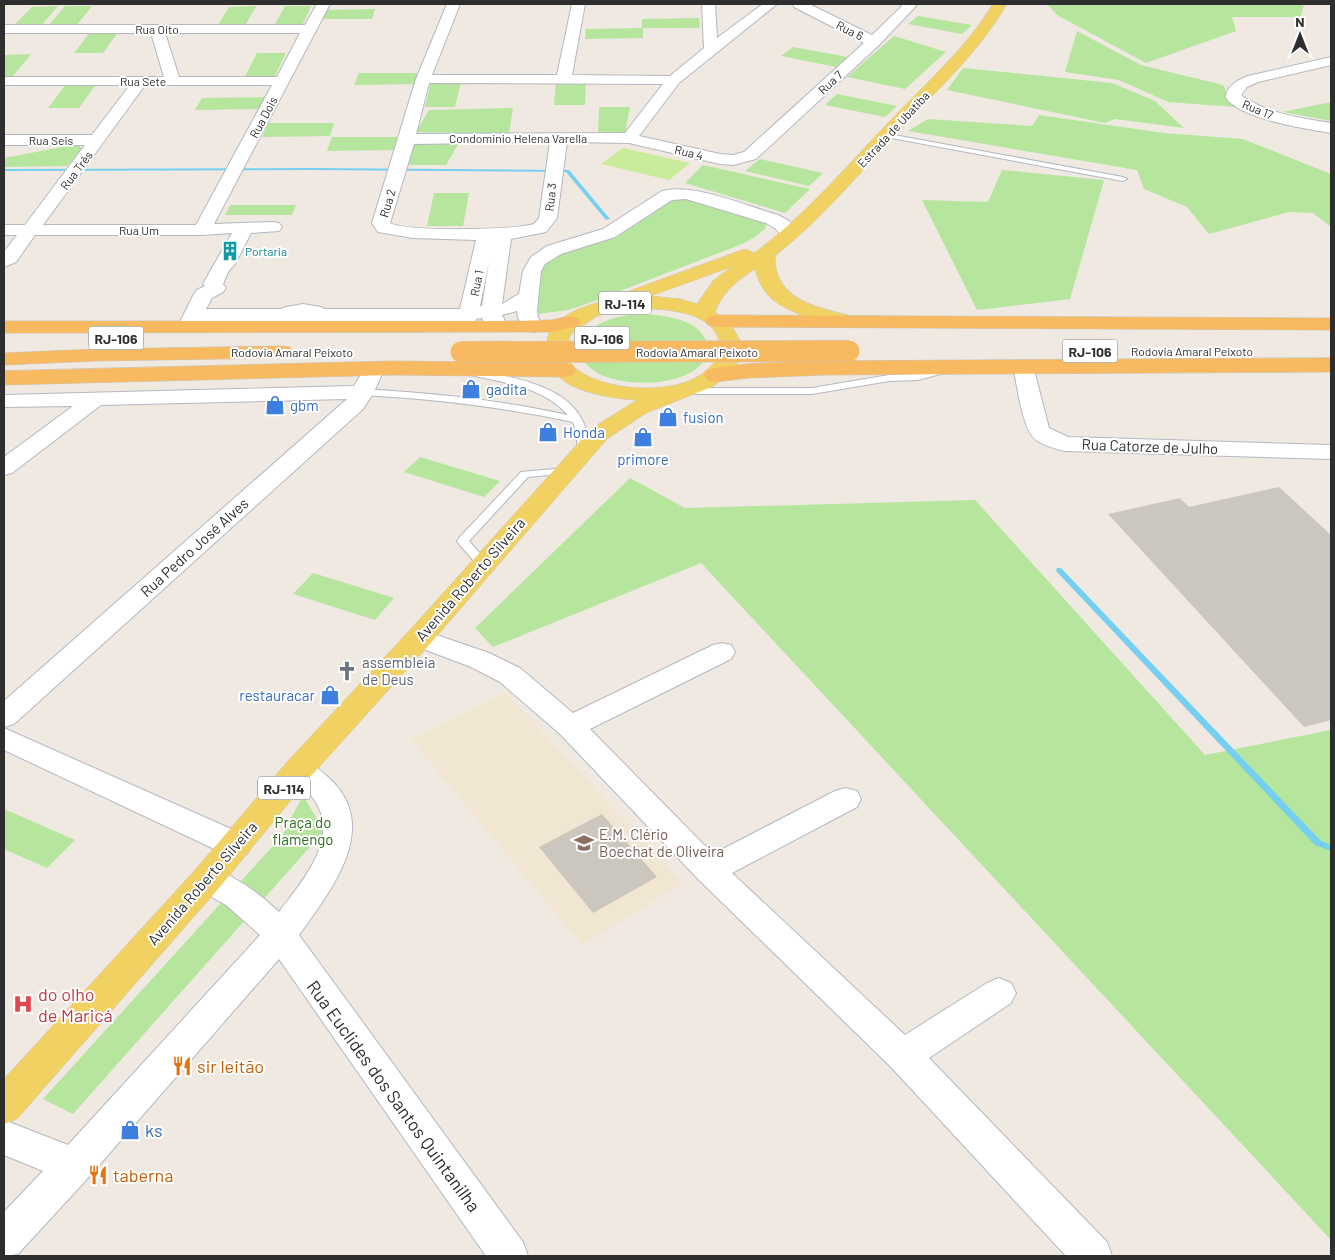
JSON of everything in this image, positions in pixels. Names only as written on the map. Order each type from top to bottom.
[{"type":"highway","points":[[709,317],[849,337],[1331,324]]},
{"type":"highway","points":[[4,327],[191,320],[240,326],[354,327],[463,333],[495,320],[534,326],[571,322]]},
{"type":"highway","name":"Rodovia Amaral Peixoto","points":[[4,358],[222,352],[463,333]]},
{"type":"highway","name":"Rodovia Amaral Peixoto","points":[[4,341],[463,333],[849,337],[1331,337]]},
{"type":"highway","name":"Rodovia Amaral Peixoto","points":[[849,337],[1331,350]]},
{"type":"highway","points":[[715,375],[777,369],[958,366],[1331,365]]},
{"type":"highway","points":[[4,378],[443,368],[565,370]]},
{"type":"main road","name":"Estrada de Ubatiba","points":[[709,317],[713,292],[735,272],[776,244],[835,193],[886,135],[952,67],[987,26],[1000,4]]},
{"type":"main road","name":"Estrada de Ubatiba","points":[[598,309],[776,244]]},
{"type":"main road","points":[[776,244],[764,268],[767,279],[775,290],[789,302],[810,311],[849,337]]},
{"type":"main road","name":"RJ-114","points":[[628,303],[661,303],[684,307],[709,317],[729,336],[731,352],[723,368],[715,375],[692,387],[678,391],[646,395],[629,394],[591,386],[565,370],[557,357],[555,348],[558,339],[571,322],[598,309],[628,303]]},
{"type":"main road","name":"Avenida Roberto Silveira","points":[[591,386],[604,405],[605,419],[599,434]]},
{"type":"main road","name":"Avenida Roberto Silveira","points":[[4,1106],[207,879],[299,769],[419,638],[599,434],[638,408],[678,391]]},
{"type":"street","name":"Rua Dois","points":[[202,230],[323,4]]},
{"type":"street","points":[[453,4],[423,79],[674,80]]},
{"type":"street","points":[[564,79],[579,4]]},
{"type":"street","points":[[708,4],[711,49]]},
{"type":"street","points":[[629,138],[674,80],[770,4]]},
{"type":"street","name":"Rua 6","points":[[799,4],[874,42]]},
{"type":"street","name":"Rua 7","points":[[750,156],[874,42],[908,5]]},
{"type":"street","points":[[709,23],[740,26]]},
{"type":"street","points":[[871,23],[885,31]]},
{"type":"street","name":"Rua Oito","points":[[4,29],[310,29]]},
{"type":"street","points":[[157,29],[173,80]]},
{"type":"street","name":"Rua 17","points":[[1331,61],[1253,79],[1242,84],[1234,93],[1234,98],[1241,103],[1267,114],[1331,128]]},
{"type":"street","name":"Rua 2","points":[[423,79],[381,223],[384,228],[401,232],[494,234]]},
{"type":"street","name":"Rua Sete","points":[[4,81],[282,80]]},
{"type":"street","name":"Rua Três","points":[[6,260],[76,170],[141,81]]},
{"type":"street","name":"Rua 3","points":[[494,234],[525,233],[541,228],[546,224],[558,138]]},
{"type":"street","name":"Rua 4","points":[[629,138],[720,159],[733,160],[750,156]]},
{"type":"street","name":"Condominio Helena Varella","points":[[407,139],[629,138]]},
{"type":"street","name":"Rua Seis","points":[[4,140],[98,140]]},
{"type":"street","points":[[4,154],[54,140]]},
{"type":"street","points":[[534,326],[528,318],[527,298],[533,267],[541,258],[554,250],[609,234],[664,197],[672,194],[695,196],[772,218],[783,225],[776,244]]},
{"type":"street","points":[[191,320],[210,291],[220,269],[226,264],[236,228]]},
{"type":"street","points":[[210,291],[199,285],[236,228]]},
{"type":"street","name":"Rua Um","points":[[4,230],[273,228]]},
{"type":"street","name":"Rua 1","points":[[494,234],[495,320]]},
{"type":"street","name":"Rua 1","points":[[463,333],[494,234]]},
{"type":"street","points":[[495,320],[527,298]]},
{"type":"street","points":[[191,320],[269,315],[333,315],[463,333]]},
{"type":"street","name":"Rua Catorze de Julho","points":[[1023,366],[1038,428],[1043,434],[1065,444],[1331,452]]},
{"type":"street","name":"Rua Pedro José Alves","points":[[4,717],[355,404],[374,369]]},
{"type":"street","points":[[4,401],[363,392]]},
{"type":"street","points":[[4,468],[97,398]]},
{"type":"street","points":[[419,638],[480,660],[510,675],[570,727],[709,870],[903,1056],[1094,1256]]},
{"type":"street","points":[[570,727],[722,652]]},
{"type":"street","points":[[4,738],[236,845]]},
{"type":"street","points":[[4,1240],[74,1166],[280,935],[331,862],[337,834],[336,816],[332,802],[320,787],[299,769]]},
{"type":"street","points":[[709,870],[846,799]]},
{"type":"street","name":"Rua Euclides dos Santos Quintanilha","points":[[207,879],[241,897],[255,908],[280,935],[509,1256]]},
{"type":"street","points":[[903,1056],[999,993]]},
{"type":"street","points":[[4,1137],[74,1166]]},
{"type":"lane","points":[[886,135],[1123,178]]},
{"type":"lane","points":[[240,326],[269,315]]},
{"type":"lane","points":[[333,315],[354,327]]},
{"type":"lane","points":[[678,391],[812,391],[889,378],[918,377],[958,366]]},
{"type":"lane","points":[[443,368],[493,376],[534,388],[558,401],[578,420],[585,440],[574,462]]},
{"type":"lane","points":[[363,392],[436,396],[493,403],[578,420]]},
{"type":"shaded area","points":[[505,692],[683,883],[582,945],[411,739]]},
{"type":"green space","points":[[1047,4],[1304,4],[1301,17],[1232,17],[1236,31],[1146,63],[1057,15]]},
{"type":"green space","points":[[58,6],[41,26],[13,26],[32,7]]},
{"type":"green space","points":[[65,6],[92,6],[76,26],[48,26]]},
{"type":"green space","points":[[256,6],[245,26],[217,27],[229,7]]},
{"type":"green space","points":[[285,6],[311,6],[302,26],[274,26]]},
{"type":"green space","points":[[375,9],[372,19],[315,19],[319,10]]},
{"type":"green space","points":[[918,16],[972,25],[962,34],[908,24]]},
{"type":"green space","points":[[699,18],[700,28],[643,28],[643,38],[585,39],[586,29],[642,28],[642,19]]},
{"type":"green space","points":[[91,31],[119,31],[103,53],[74,53]]},
{"type":"green space","points":[[1077,31],[1141,65],[1223,85],[1235,107],[1168,102],[1119,80],[1065,72]]},
{"type":"green space","points":[[894,36],[946,52],[905,89],[847,77]]},
{"type":"green space","points":[[793,47],[848,57],[836,67],[781,56]]},
{"type":"green space","points":[[257,53],[286,53],[275,76],[245,76]]},
{"type":"green space","points":[[31,54],[12,77],[4,77],[4,55]]},
{"type":"green space","points":[[963,68],[1112,83],[1155,101],[1184,128],[1115,119],[1105,123],[947,90]]},
{"type":"green space","points":[[359,73],[420,73],[417,84],[354,85]]},
{"type":"green space","points":[[586,80],[585,105],[554,105],[556,81]]},
{"type":"green space","points":[[431,82],[461,82],[455,107],[425,107]]},
{"type":"green space","points":[[67,83],[97,83],[79,108],[48,108]]},
{"type":"green space","points":[[837,94],[897,106],[885,117],[825,105]]},
{"type":"green space","points":[[266,97],[260,109],[195,110],[202,98]]},
{"type":"green space","points":[[1331,102],[1331,121],[1283,112]]},
{"type":"green space","points":[[599,107],[630,107],[625,133],[598,134]]},
{"type":"green space","points":[[513,108],[509,134],[416,132],[429,110]]},
{"type":"green space","points":[[1039,115],[1164,133],[1243,139],[1331,174],[1331,227],[1313,213],[1289,212],[1209,234],[1187,207],[1144,189],[1137,170],[908,131],[928,119],[1032,126]]},
{"type":"green space","points":[[268,123],[334,123],[330,136],[262,137]]},
{"type":"green space","points":[[332,137],[399,137],[395,150],[327,151]]},
{"type":"green space","points":[[412,142],[459,143],[446,165],[406,165]]},
{"type":"green space","points":[[79,145],[82,149],[67,166],[4,167],[4,158]]},
{"type":"green space","points":[[623,148],[690,163],[669,180],[601,164]]},
{"type":"green space","points":[[760,159],[823,173],[809,186],[745,171]]},
{"type":"green space","points":[[703,165],[810,189],[785,213],[685,183]]},
{"type":"green space","points":[[1002,170],[1104,180],[1070,299],[977,310],[922,200],[988,202]]},
{"type":"green space","points":[[434,193],[469,193],[463,226],[427,226]]},
{"type":"green space","points":[[676,199],[687,199],[757,220],[766,224],[765,229],[742,244],[589,303],[568,310],[538,314],[541,275],[544,265],[550,259],[567,250],[614,238],[660,207]]},
{"type":"green space","points":[[230,205],[296,205],[292,215],[225,215]]},
{"type":"green space","points":[[635,314],[675,318],[694,327],[702,333],[706,341],[708,350],[705,359],[697,369],[684,376],[654,382],[637,383],[622,381],[607,377],[588,366],[580,354],[579,347],[584,335],[590,329],[603,322]]},
{"type":"green space","points":[[420,457],[500,481],[484,497],[404,472]]},
{"type":"green space","points":[[630,478],[685,508],[975,500],[1205,755],[1331,730],[1331,1240],[701,563],[493,647],[475,628]]},
{"type":"green space","points":[[313,573],[394,598],[375,620],[293,594]]},
{"type":"green space","name":"Praça do flamengo","points":[[303,795],[324,831],[73,1114],[43,1099],[282,836]]},
{"type":"green space","points":[[4,809],[75,840],[47,868],[4,849]]},
{"type":"building","points":[[1279,487],[1331,535],[1331,720],[1304,727],[1108,514],[1180,498],[1189,507]]},
{"type":"building","points":[[602,814],[657,877],[593,913],[539,847]]},
{"type":"waterway","points":[[4,170],[311,169],[567,171],[608,219]]},
{"type":"waterway","points":[[1059,570],[1318,843],[1331,848]]},
{"type":"place","name":"Portaria","points":[[230,251]]},
{"type":"place","name":"gadita","points":[[471,389]]},
{"type":"place","name":"gbm","points":[[275,405]]},
{"type":"place","name":"fusion","points":[[668,417]]},
{"type":"place","name":"Honda","points":[[548,432]]},
{"type":"place","name":"primore","points":[[643,437]]},
{"type":"place","name":"assembleia de Deus","points":[[347,671]]},
{"type":"place","name":"restauracar","points":[[330,695]]},
{"type":"place","name":"E.M. Clério Boechat de Oliveira","points":[[584,843]]},
{"type":"place","name":"do olho de Maricá","points":[[23,1004]]},
{"type":"place","name":"sir leitão","points":[[182,1066]]},
{"type":"place","name":"ks","points":[[130,1130]]},
{"type":"place","name":"taberna","points":[[98,1175]]}]
